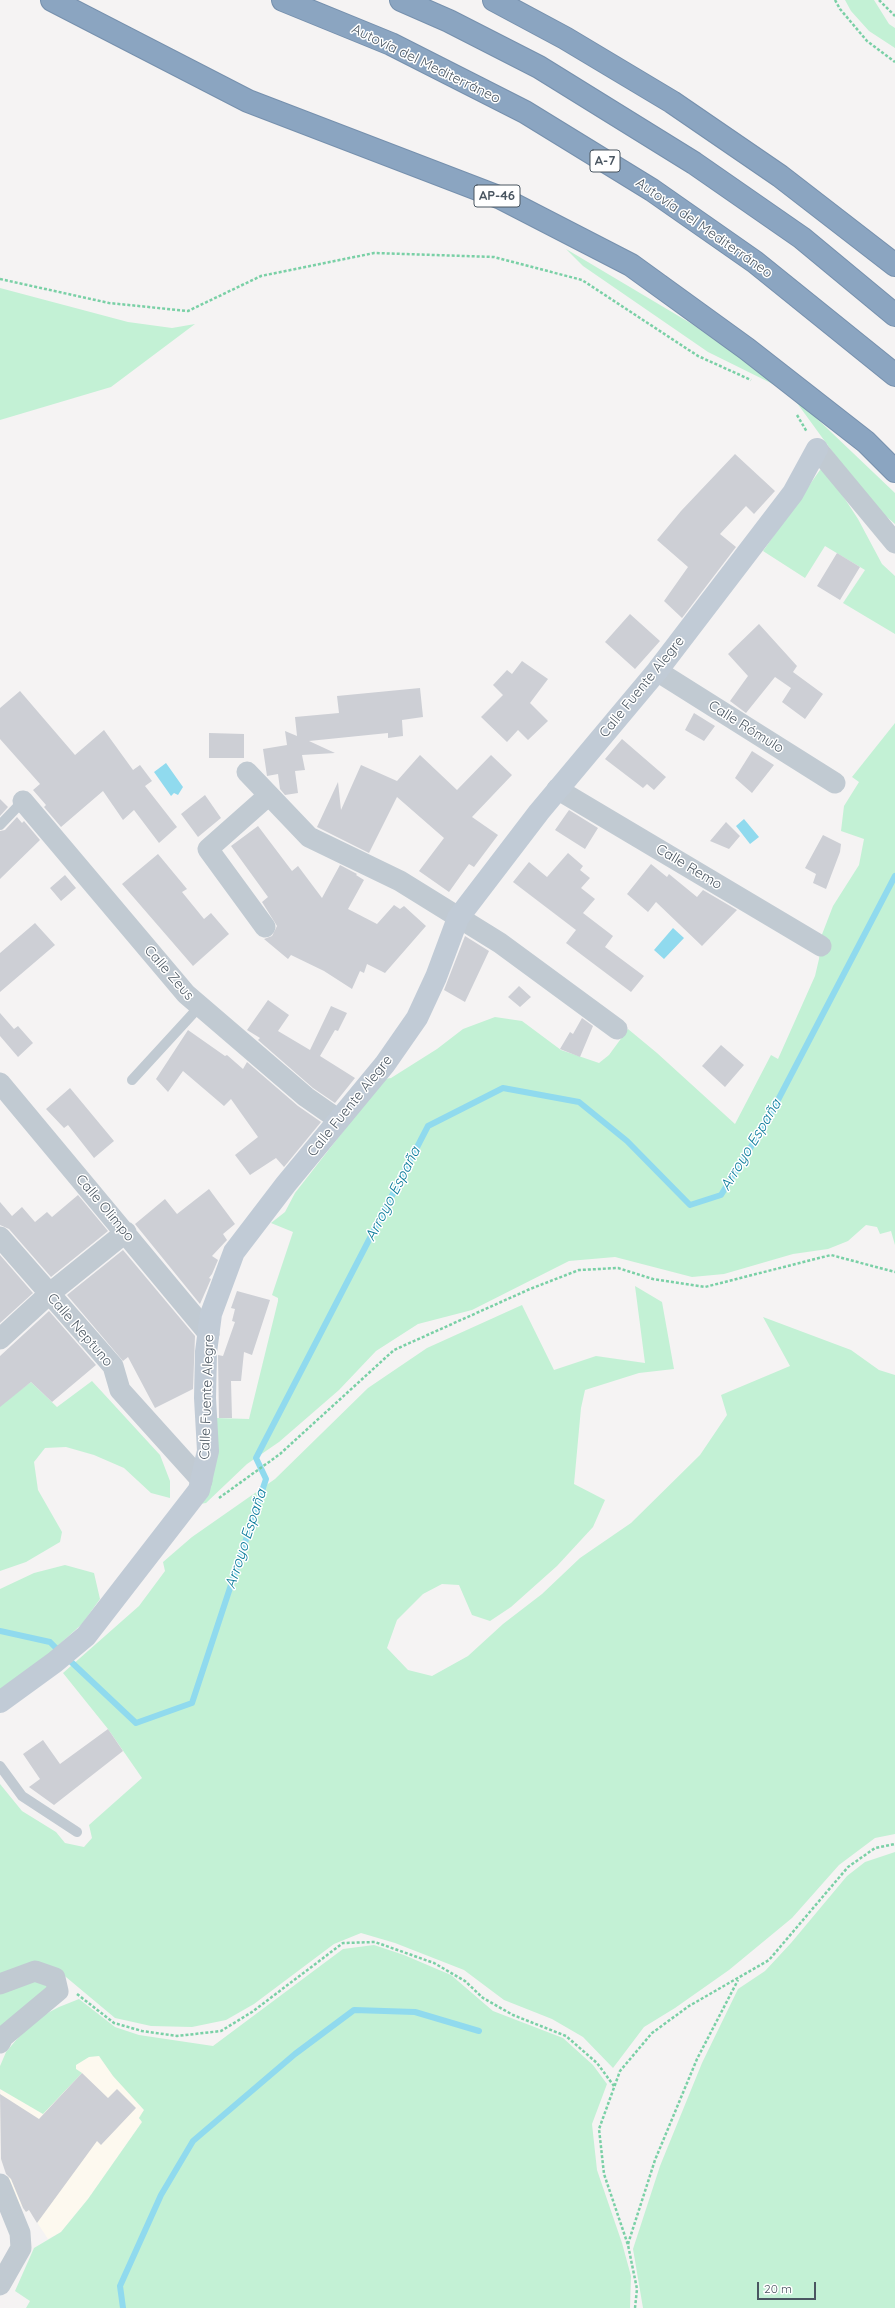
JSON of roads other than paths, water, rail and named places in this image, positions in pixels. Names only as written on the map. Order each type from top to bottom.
[{"type":"highway","name":"AP-46","points":[[52,0],[248,101],[501,198],[630,265],[747,349],[866,442],[895,472]]},
{"type":"highway","name":"Autovía del Mediterráneo","points":[[283,0],[391,44],[525,112],[652,190],[755,262],[895,375]]},
{"type":"highway","points":[[401,0],[449,21],[538,67],[694,162],[802,238],[895,315]]},
{"type":"highway","points":[[494,0],[565,38],[672,102],[780,176],[895,265]]},
{"type":"street","points":[[817,449],[895,543]]},
{"type":"street","name":"Calle Fuente Alegre","points":[[0,1702],[55,1662],[86,1636],[199,1490],[208,1451],[205,1398],[206,1352],[211,1314],[234,1252],[286,1184],[385,1064],[417,1018],[436,977],[458,918],[558,789],[657,671],[793,493],[817,449]]},
{"type":"street","name":"Calle Rómulo","points":[[657,671],[835,783]]},
{"type":"street","points":[[247,772],[309,837],[400,881],[500,943],[618,1029]]},
{"type":"street","name":"Calle Remo","points":[[558,789],[820,946]]},
{"type":"street","points":[[265,927],[208,849],[269,795]]},
{"type":"street","name":"Calle Zeus","points":[[23,801],[199,1007],[306,1096],[339,1120]]},
{"type":"street","name":"Calle Olimpo","points":[[0,1084],[126,1232],[209,1334]]},
{"type":"street","points":[[0,1339],[49,1294],[126,1232]]},
{"type":"street","name":"Calle Neptuno","points":[[0,1237],[114,1366],[120,1390],[202,1481]]},
{"type":"street","points":[[0,1984],[35,1971],[55,1978],[58,1991],[3,2037],[0,2043]]},
{"type":"street","points":[[0,2184],[20,2233],[21,2248],[0,2285]]},
{"type":"lane","points":[[0,825],[23,801]]},
{"type":"lane","points":[[132,1080],[199,1007]]},
{"type":"lane","points":[[0,1766],[22,1796],[77,1832]]},
{"type":"water","points":[[166,763],[183,787],[178,795],[174,793],[171,796],[154,772]]},
{"type":"water","points":[[744,819],[759,837],[750,844],[736,826]]},
{"type":"water","points":[[673,928],[684,938],[664,959],[654,950]]},
{"type":"waterway","name":"Arroyo España","points":[[67,1658],[136,1723],[192,1703],[266,1479],[256,1458],[428,1126],[503,1088],[579,1102],[627,1141],[690,1205],[721,1195],[767,1121],[895,876]]},
{"type":"waterway","name":"Arroyo España","points":[[0,1631],[50,1642],[60,1652]]},
{"type":"waterway","points":[[123,2308],[120,2286],[161,2195],[193,2141],[295,2054],[354,2010],[415,2012],[479,2031]]}]
